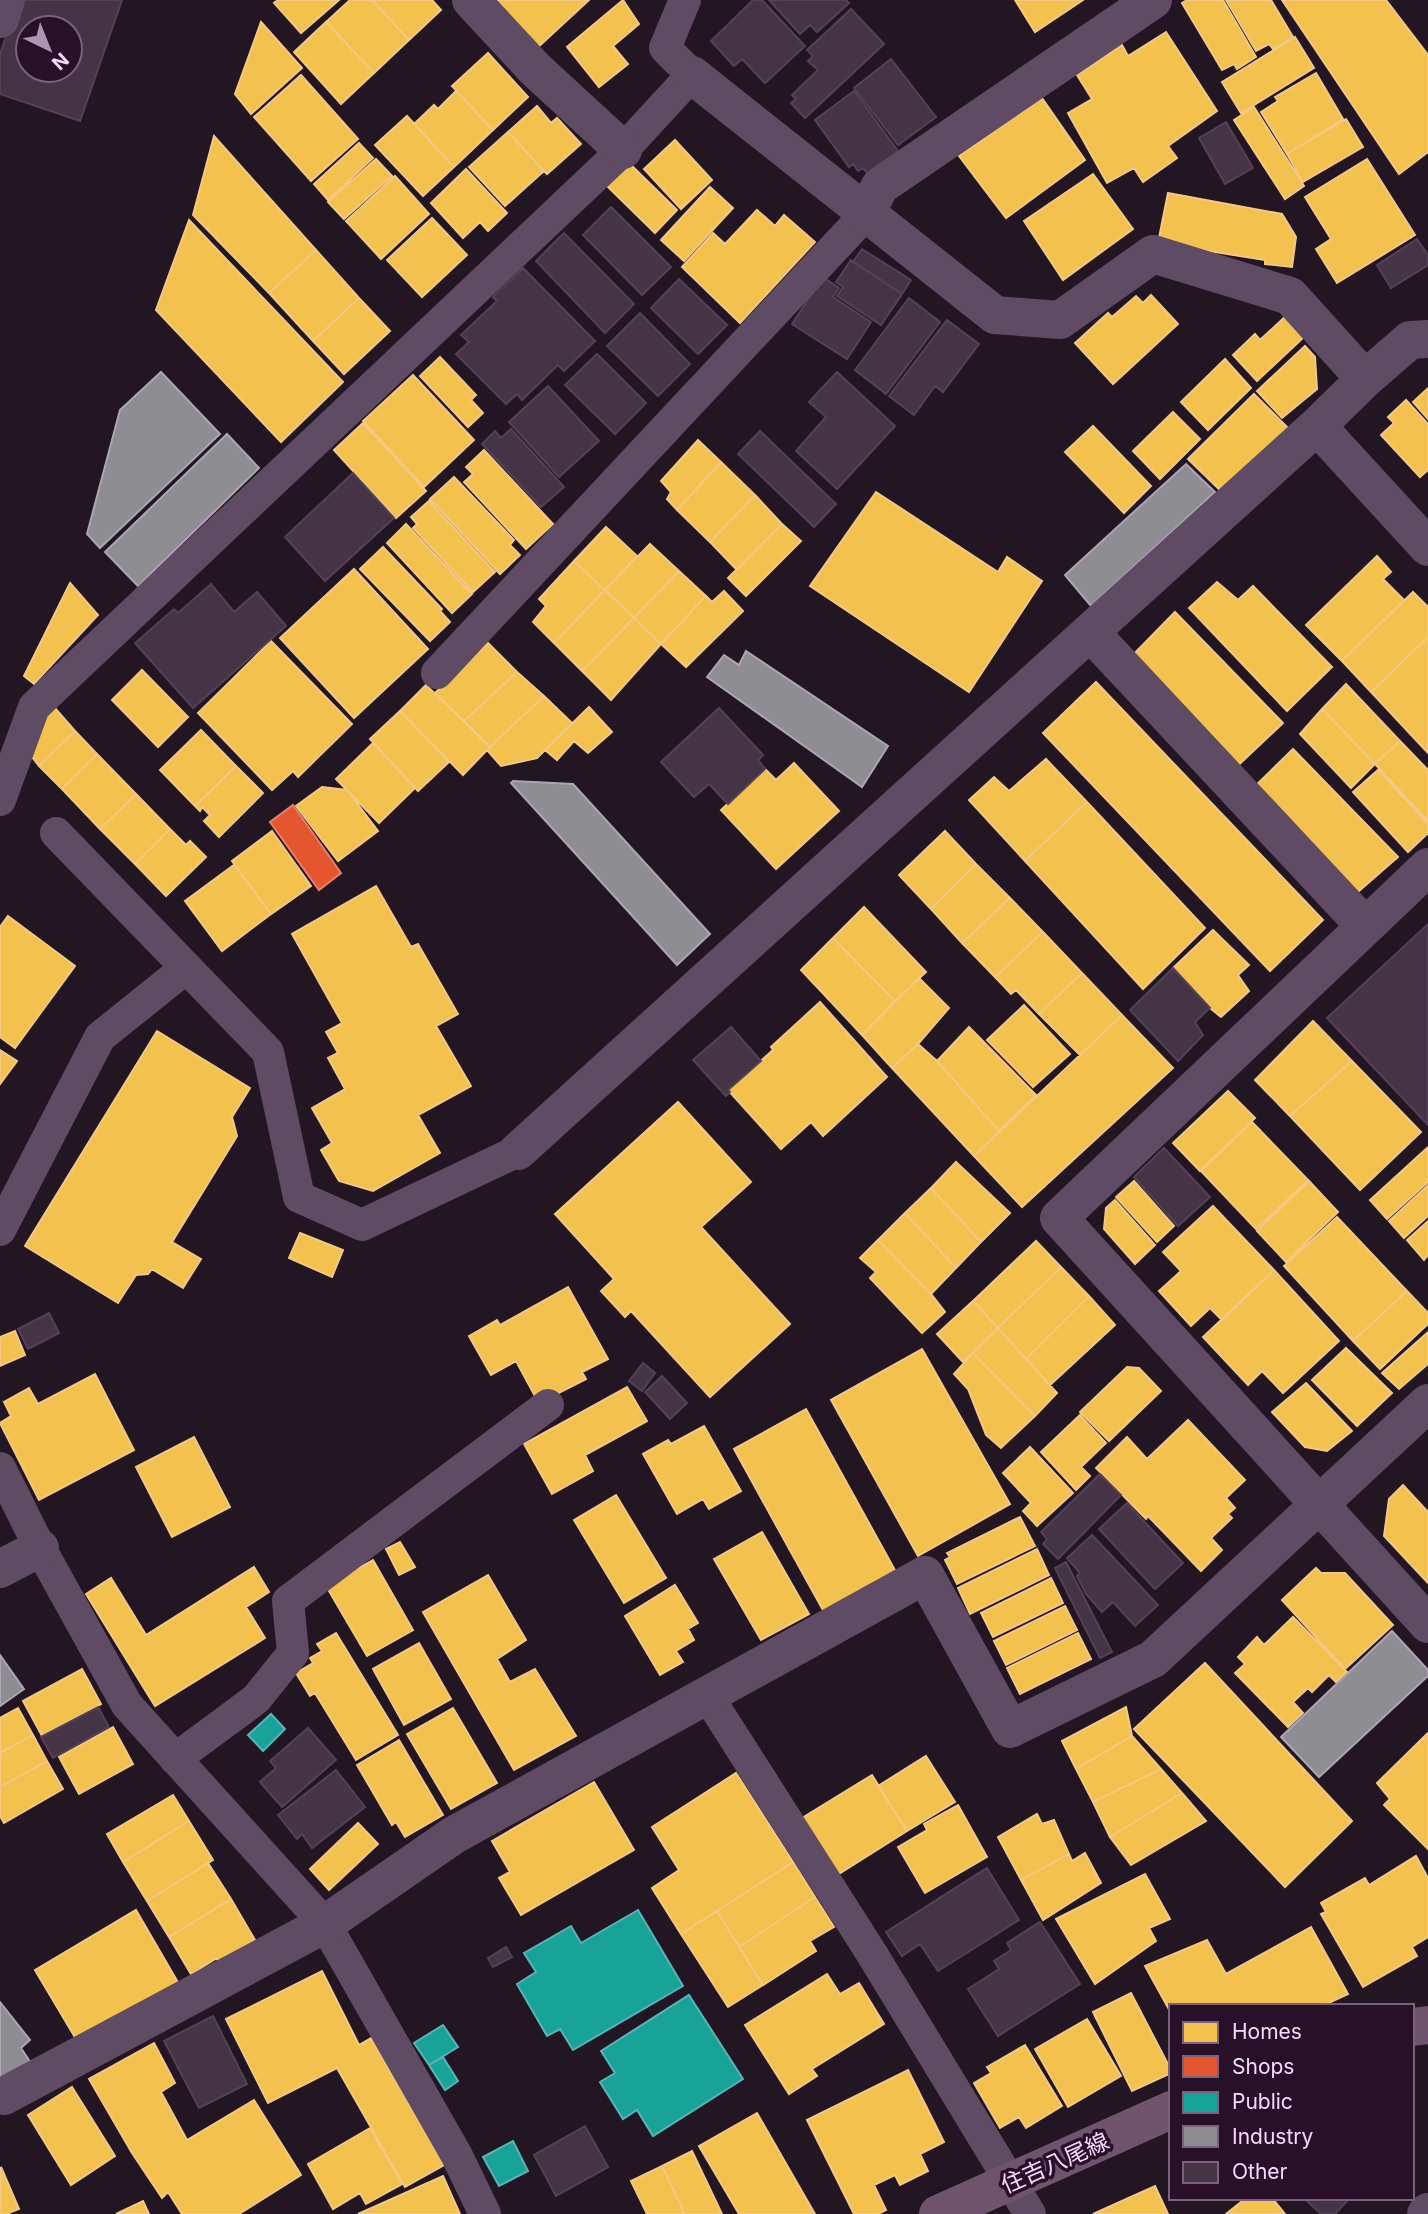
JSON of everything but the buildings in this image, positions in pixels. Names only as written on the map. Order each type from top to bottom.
[{"type":"main road","name":"住吉八尾線","points":[[938,2214],[1021,2198],[1169,2111]]},
{"type":"street","points":[[0,19],[6,0]]},
{"type":"street","points":[[471,0],[535,69],[623,150]]},
{"type":"street","points":[[865,215],[880,186],[1153,0]]},
{"type":"street","points":[[692,75],[995,316],[1060,320],[1153,254],[1290,296],[1365,379]]},
{"type":"street","points":[[518,1151],[1317,426],[1365,379],[1410,340],[1428,339]]},
{"type":"street","points":[[1317,426],[1428,547]]},
{"type":"street","points":[[1090,632],[1365,926]]},
{"type":"street","points":[[1428,867],[1059,1218],[1428,1624]]},
{"type":"street","points":[[1,2095],[325,1924],[454,1835],[925,1575],[1010,1729],[1153,1659],[1318,1503],[1428,1404]]},
{"type":"street","points":[[0,1569],[40,1548]]},
{"type":"lane","points":[[0,800],[34,707],[623,150],[692,75],[666,48],[685,0]]},
{"type":"lane","points":[[437,673],[865,215]]},
{"type":"lane","points":[[56,833],[268,1052],[299,1197],[362,1225],[518,1151]]},
{"type":"lane","points":[[0,1230],[100,1037],[186,968]]},
{"type":"lane","points":[[175,1759],[256,1699],[293,1653],[288,1601],[548,1405]]},
{"type":"lane","points":[[0,1468],[40,1548],[127,1705],[325,1924],[457,2156],[485,2214]]},
{"type":"lane","points":[[706,1695],[872,1954],[1021,2198]]}]
